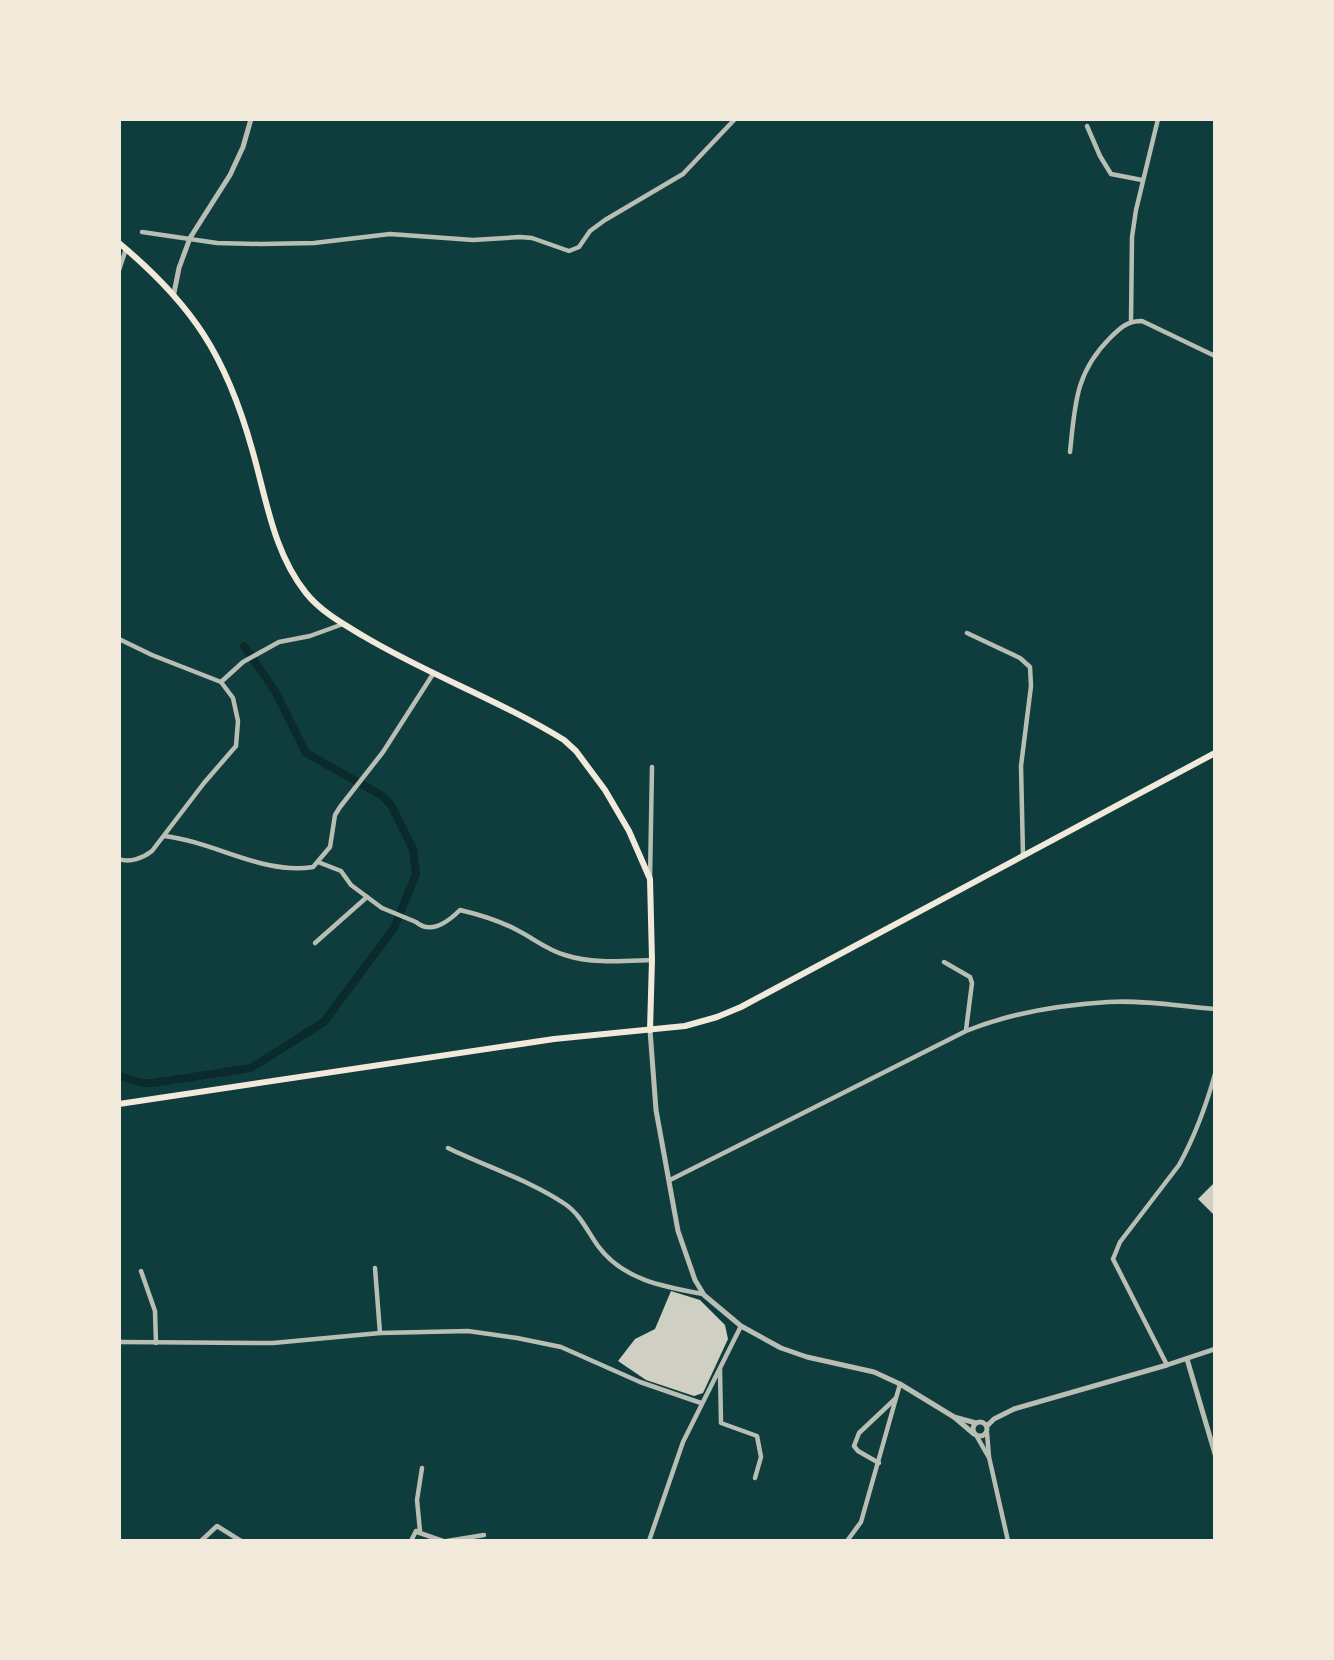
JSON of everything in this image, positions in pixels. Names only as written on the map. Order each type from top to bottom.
[{"type":"main road","points":[[119,243],[174,293],[222,363],[237,398],[281,550],[307,594],[343,624],[433,674],[550,732],[576,751],[605,790],[629,831],[650,879],[650,1030]]},
{"type":"main road","points":[[119,1104],[264,1080],[702,1021],[741,1007],[1215,753]]},
{"type":"street","points":[[174,293],[179,268],[190,239],[230,175],[243,147],[251,119]]},
{"type":"street","points":[[142,232],[217,243],[261,244],[314,243],[390,234],[473,240],[520,237],[533,238],[561,250],[574,250],[590,231],[605,220],[683,174],[735,119]]},
{"type":"street","points":[[1070,452],[1077,390],[1083,376],[1092,358],[1103,345],[1131,321],[1132,237],[1142,180],[1158,119]]},
{"type":"street","points":[[1087,126],[1111,174],[1142,180]]},
{"type":"street","points":[[119,270],[126,249]]},
{"type":"street","points":[[1131,321],[1150,324],[1215,356]]},
{"type":"street","points":[[221,682],[243,662],[279,642],[310,636],[343,624]]},
{"type":"street","points":[[967,633],[1020,658],[1030,667],[1031,686],[1021,766],[1023,855]]},
{"type":"street","points":[[119,639],[221,682],[233,698],[239,731],[236,746],[164,836],[144,857],[124,861],[119,859]]},
{"type":"street","points":[[164,836],[205,844],[272,868],[298,870],[313,867],[330,847],[335,815],[395,734],[433,674]]},
{"type":"street","points":[[650,879],[652,767]]},
{"type":"street","points":[[318,862],[341,871],[351,885],[388,912],[410,919],[420,926],[430,928],[449,921],[460,910],[501,922],[561,954],[578,959],[652,960]]},
{"type":"street","points":[[315,943],[367,897]]},
{"type":"street","points":[[944,962],[970,977],[972,983],[966,1031]]},
{"type":"street","points":[[670,1180],[966,1031],[991,1021],[1042,1010],[1109,1002],[1215,1009]]},
{"type":"street","points":[[650,1030],[656,1110],[681,1244],[695,1280],[704,1294],[741,1326],[781,1349],[864,1369],[900,1384],[981,1437],[993,1419],[1021,1407],[1167,1366],[1215,1349]]},
{"type":"street","points":[[1167,1366],[1113,1259],[1121,1242],[1186,1152],[1198,1127],[1215,1074]]},
{"type":"street","points":[[448,1149],[534,1186],[568,1206],[611,1262],[627,1273],[640,1279],[704,1294]]},
{"type":"street","points":[[375,1268],[380,1333]]},
{"type":"street","points":[[141,1270],[155,1311],[156,1343]]},
{"type":"street","points":[[649,1541],[667,1485],[701,1403],[741,1326]]},
{"type":"street","points":[[119,1342],[273,1343],[380,1333],[468,1331],[561,1348],[640,1382],[701,1403]]},
{"type":"street","points":[[1187,1359],[1215,1454]]},
{"type":"street","points":[[720,1368],[720,1423],[757,1437],[761,1457],[755,1478]]},
{"type":"street","points":[[847,1541],[861,1522],[900,1384]]},
{"type":"street","points":[[879,1463],[858,1451],[854,1446],[855,1441],[859,1433],[897,1398]]},
{"type":"street","points":[[954,1417],[976,1423],[983,1422],[987,1429],[989,1457],[1008,1541]]},
{"type":"street","points":[[976,1423],[973,1427],[975,1434],[989,1457]]},
{"type":"street","points":[[411,1541],[416,1531],[420,1531],[421,1525],[417,1500],[422,1468]]},
{"type":"street","points":[[201,1541],[217,1526],[242,1541]]},
{"type":"street","points":[[416,1531],[445,1541],[484,1535]]},
{"type":"building","points":[[1215,1182],[1215,1216],[1198,1199]]},
{"type":"building","points":[[671,1291],[700,1300],[725,1325],[728,1339],[703,1393],[694,1396],[646,1380],[618,1361],[635,1339],[655,1329]]},
{"type":"waterway","points":[[119,1076],[153,1083],[251,1068],[324,1022],[394,928],[416,874],[413,849],[391,805],[381,795],[306,753],[275,691],[244,646]]}]
